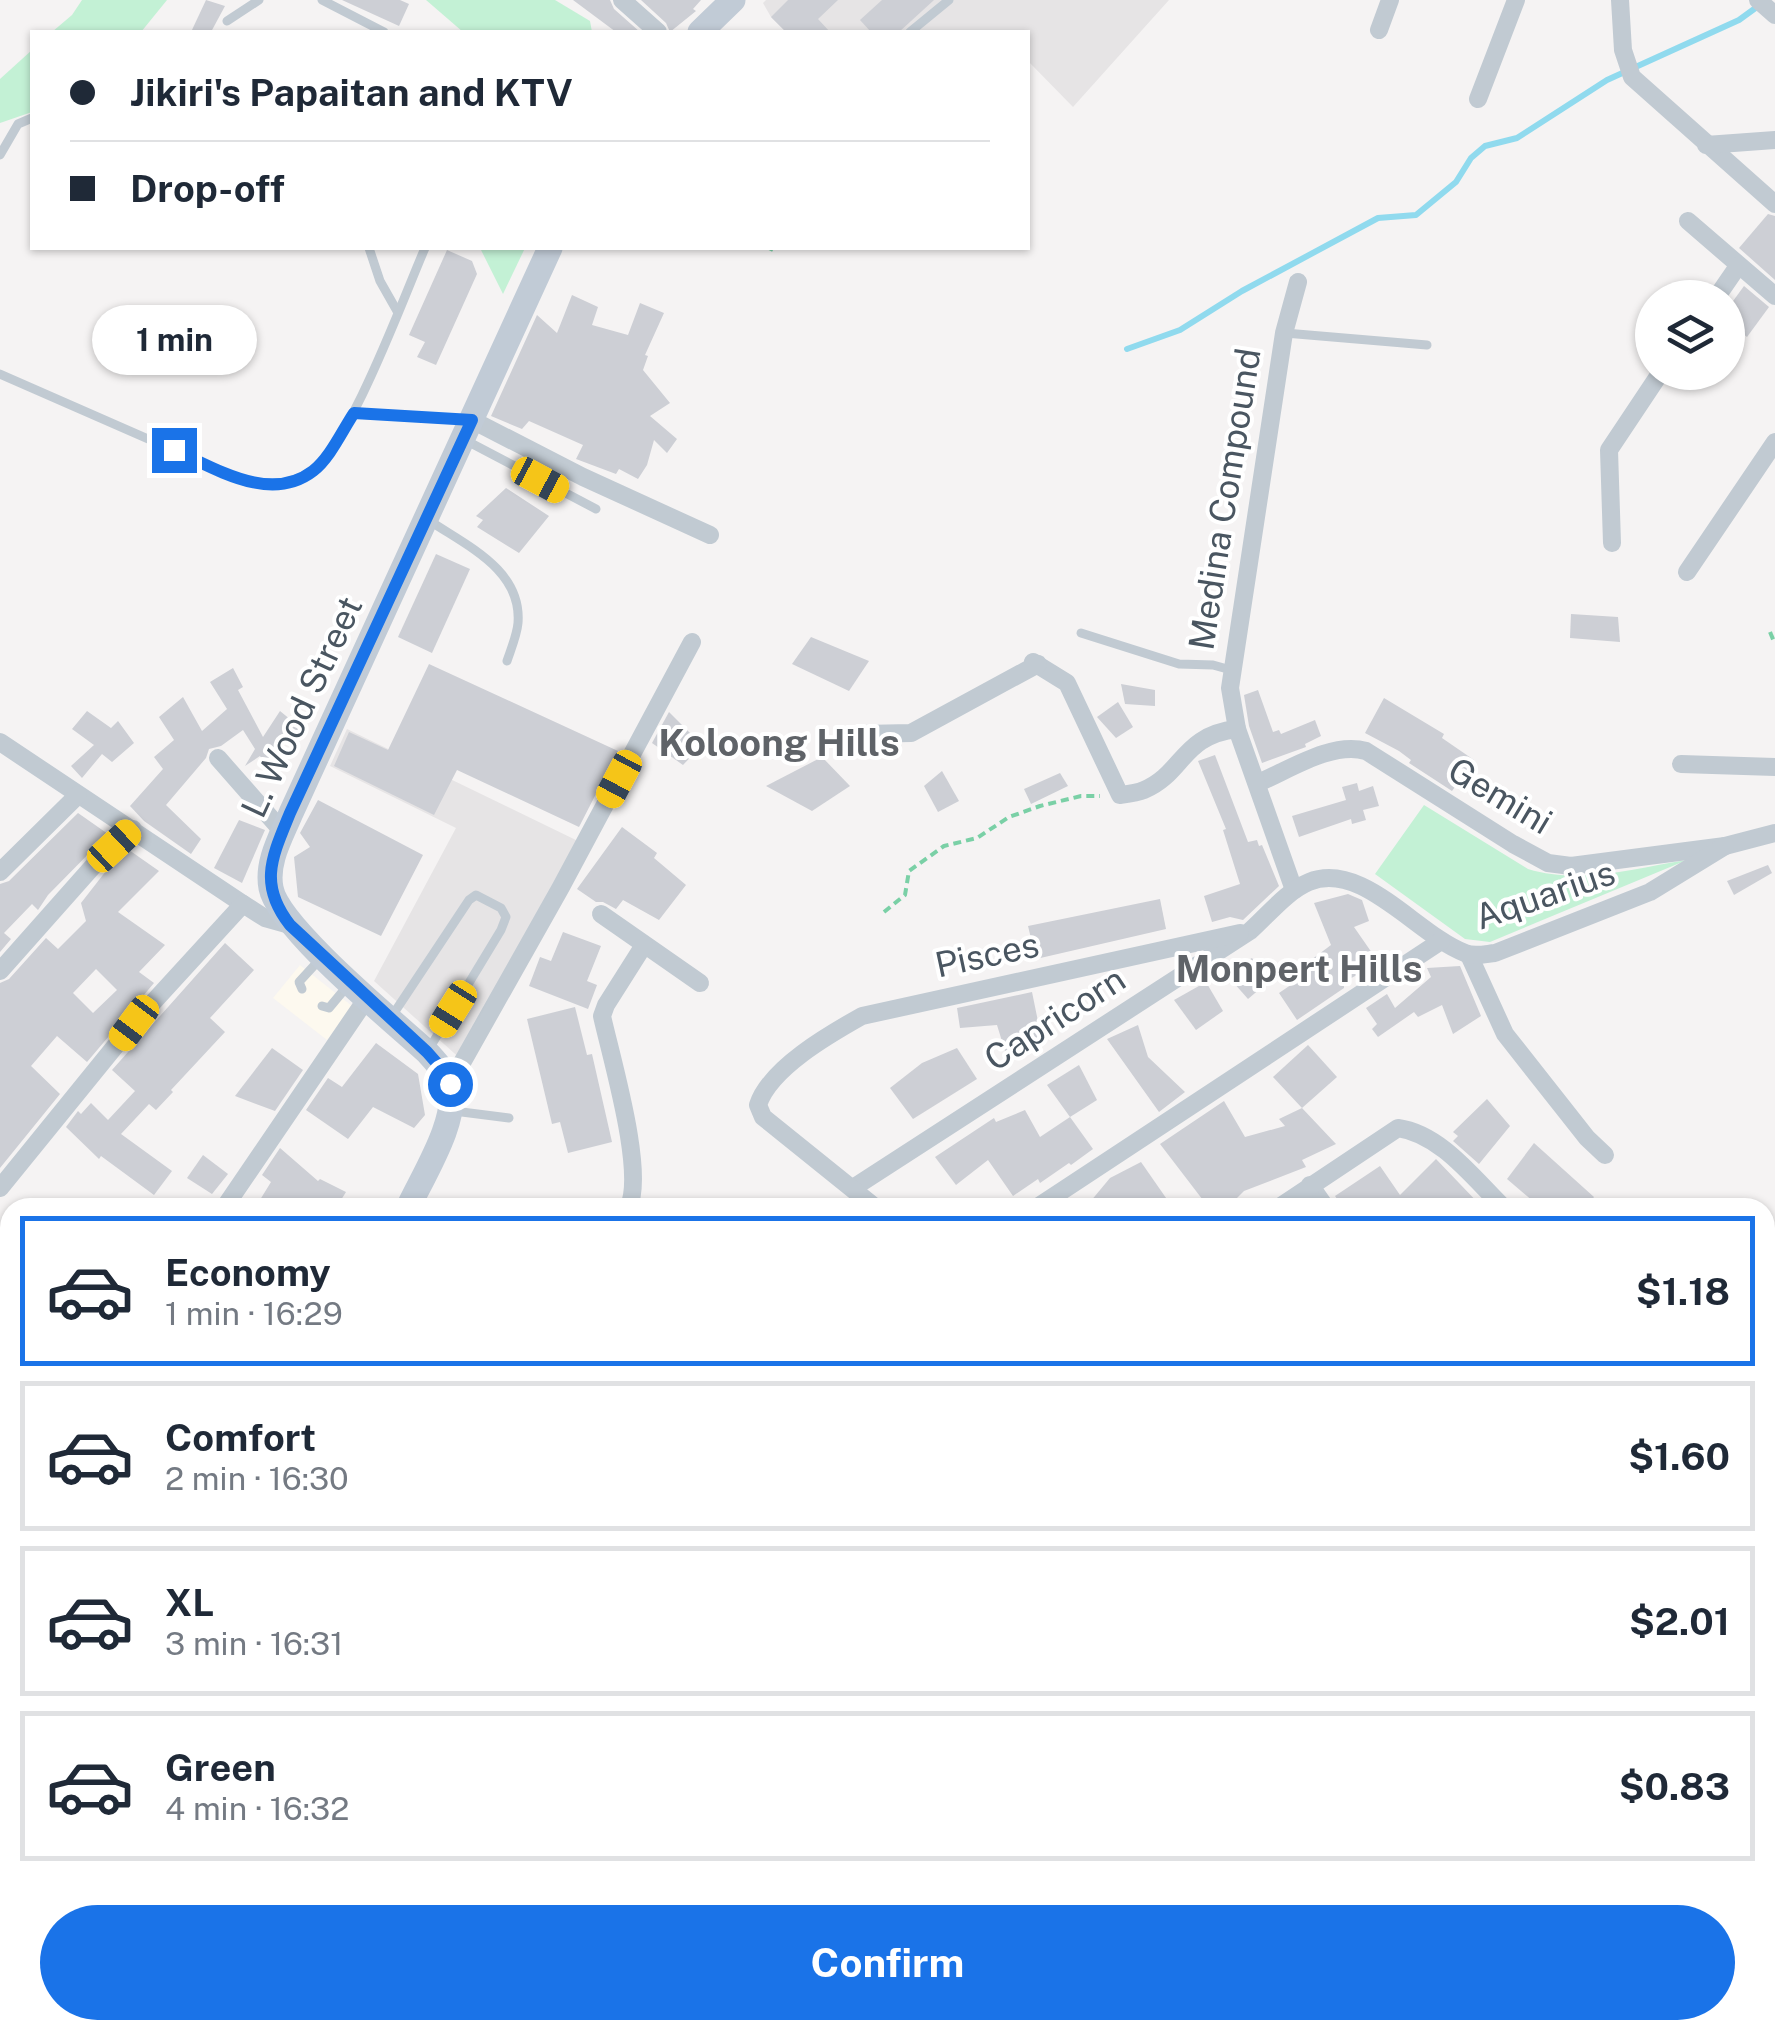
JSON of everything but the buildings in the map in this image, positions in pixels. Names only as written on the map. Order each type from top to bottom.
[{"type":"main road","points":[[702,30],[734,0]]},
{"type":"main road","name":"L. Wood Street","points":[[450,1084],[427,1052],[290,925],[276,904],[270,884],[274,851],[549,250]]},
{"type":"main road","points":[[412,1198],[451,1111],[450,1084]]},
{"type":"street","points":[[622,0],[656,30]]},
{"type":"street","points":[[1378,30],[1390,0]]},
{"type":"street","points":[[1478,98],[1516,0]]},
{"type":"street","points":[[1620,0],[1629,72],[1775,204]]},
{"type":"street","points":[[1758,0],[1775,15]]},
{"type":"street","points":[[1706,144],[1775,140]]},
{"type":"street","points":[[1688,221],[1775,296]]},
{"type":"street","points":[[1728,280],[1738,266]]},
{"type":"street","name":"Medina Compound","points":[[1236,729],[1231,670],[1284,333],[1298,282]]},
{"type":"street","points":[[1612,543],[1606,462],[1609,450],[1648,390]]},
{"type":"street","points":[[467,430],[710,535]]},
{"type":"street","points":[[1687,572],[1775,442]]},
{"type":"street","points":[[450,1084],[692,642]]},
{"type":"street","points":[[863,734],[911,733],[1035,663],[1066,683],[1120,796],[1146,790],[1194,743],[1219,731],[1236,729],[1294,890]]},
{"type":"street","points":[[0,742],[242,904],[265,918],[290,925]]},
{"type":"street","name":"Gemini","points":[[1258,783],[1341,748],[1356,748],[1548,863],[1570,866],[1725,846]]},
{"type":"street","points":[[218,758],[283,832]]},
{"type":"street","points":[[1681,764],[1775,767]]},
{"type":"street","points":[[0,872],[78,795]]},
{"type":"street","points":[[0,971],[95,864],[133,829]]},
{"type":"street","points":[[1725,846],[1775,833]]},
{"type":"street","name":"Aquarius","points":[[1051,1198],[1441,940],[1468,955],[1495,952],[1650,892],[1725,846]]},
{"type":"street","name":"Capricorn","points":[[853,1188],[1250,931],[1294,890],[1328,876],[1352,880],[1441,940]]},
{"type":"street","points":[[0,1188],[134,1023],[242,904]]},
{"type":"street","points":[[600,914],[700,983]]},
{"type":"street","name":"Pisces","points":[[853,1188],[763,1117],[758,1105],[762,1093],[812,1044],[862,1016],[1250,931]]},
{"type":"street","points":[[636,1198],[634,1168],[602,1016],[644,945]]},
{"type":"street","points":[[1468,955],[1505,1034],[1605,1155]]},
{"type":"street","points":[[230,1198],[359,990]]},
{"type":"street","points":[[1292,1198],[1398,1128],[1418,1130],[1493,1198]]},
{"type":"street","points":[[1310,1185],[1319,1198]]},
{"type":"street","points":[[853,1188],[864,1198]]},
{"type":"lane","points":[[227,21],[259,0]]},
{"type":"lane","points":[[322,0],[380,30]]},
{"type":"lane","points":[[912,30],[949,0]]},
{"type":"lane","points":[[0,156],[18,124],[30,119]]},
{"type":"lane","points":[[370,250],[396,311]]},
{"type":"lane","points":[[0,374],[244,480],[274,486],[296,480],[315,470],[354,413],[424,250]]},
{"type":"lane","points":[[1284,333],[1426,346]]},
{"type":"lane","points":[[354,413],[467,430],[596,509]]},
{"type":"lane","points":[[427,520],[500,568],[513,590],[518,622],[507,661]]},
{"type":"lane","points":[[1081,633],[1179,664],[1214,665],[1231,670]]},
{"type":"lane","points":[[390,1019],[469,900],[476,896],[501,908],[506,918],[501,930],[427,1052]]},
{"type":"lane","points":[[302,990],[299,982],[323,956]]},
{"type":"lane","points":[[322,1006],[328,1008],[359,990]]},
{"type":"lane","points":[[451,1111],[509,1118]]},
{"type":"path","points":[[1770,632],[1775,644]]},
{"type":"path","points":[[884,912],[904,895],[909,871],[944,846],[977,838],[1009,817],[1040,806],[1081,796],[1120,796]]},
{"type":"shaded area","points":[[1169,0],[1073,107],[1030,63],[1030,30],[784,30],[763,3]]},
{"type":"shaded area","points":[[347,729],[580,842],[464,1062],[374,981],[456,828],[330,766]]},
{"type":"shaded area","points":[[300,965],[352,1006],[327,1040],[273,998]]},
{"type":"green space","points":[[82,0],[167,0],[143,30],[54,30]]},
{"type":"green space","points":[[426,0],[555,0],[590,21],[592,30],[461,30]]},
{"type":"green space","points":[[30,52],[30,113],[0,123],[0,79]]},
{"type":"green space","points":[[481,250],[524,250],[503,294]]},
{"type":"green space","points":[[1424,805],[1528,869],[1548,874],[1608,874],[1687,860],[1490,942],[1465,939],[1375,874]]},
{"type":"waterway","points":[[1127,349],[1180,330],[1242,291],[1378,218],[1416,215],[1456,182],[1471,158],[1485,146],[1517,138],[1607,80],[1739,20],[1761,4]]},
{"type":"district","name":"Koloong Hills","points":[[779,743]]},
{"type":"district","name":"Monpert Hills","points":[[1299,969]]},
{"type":"route","points":[[174,450],[244,480],[274,486],[315,470],[354,413],[472,420],[290,813],[274,851],[270,875],[276,904],[290,925],[427,1052],[450,1084]]}]
